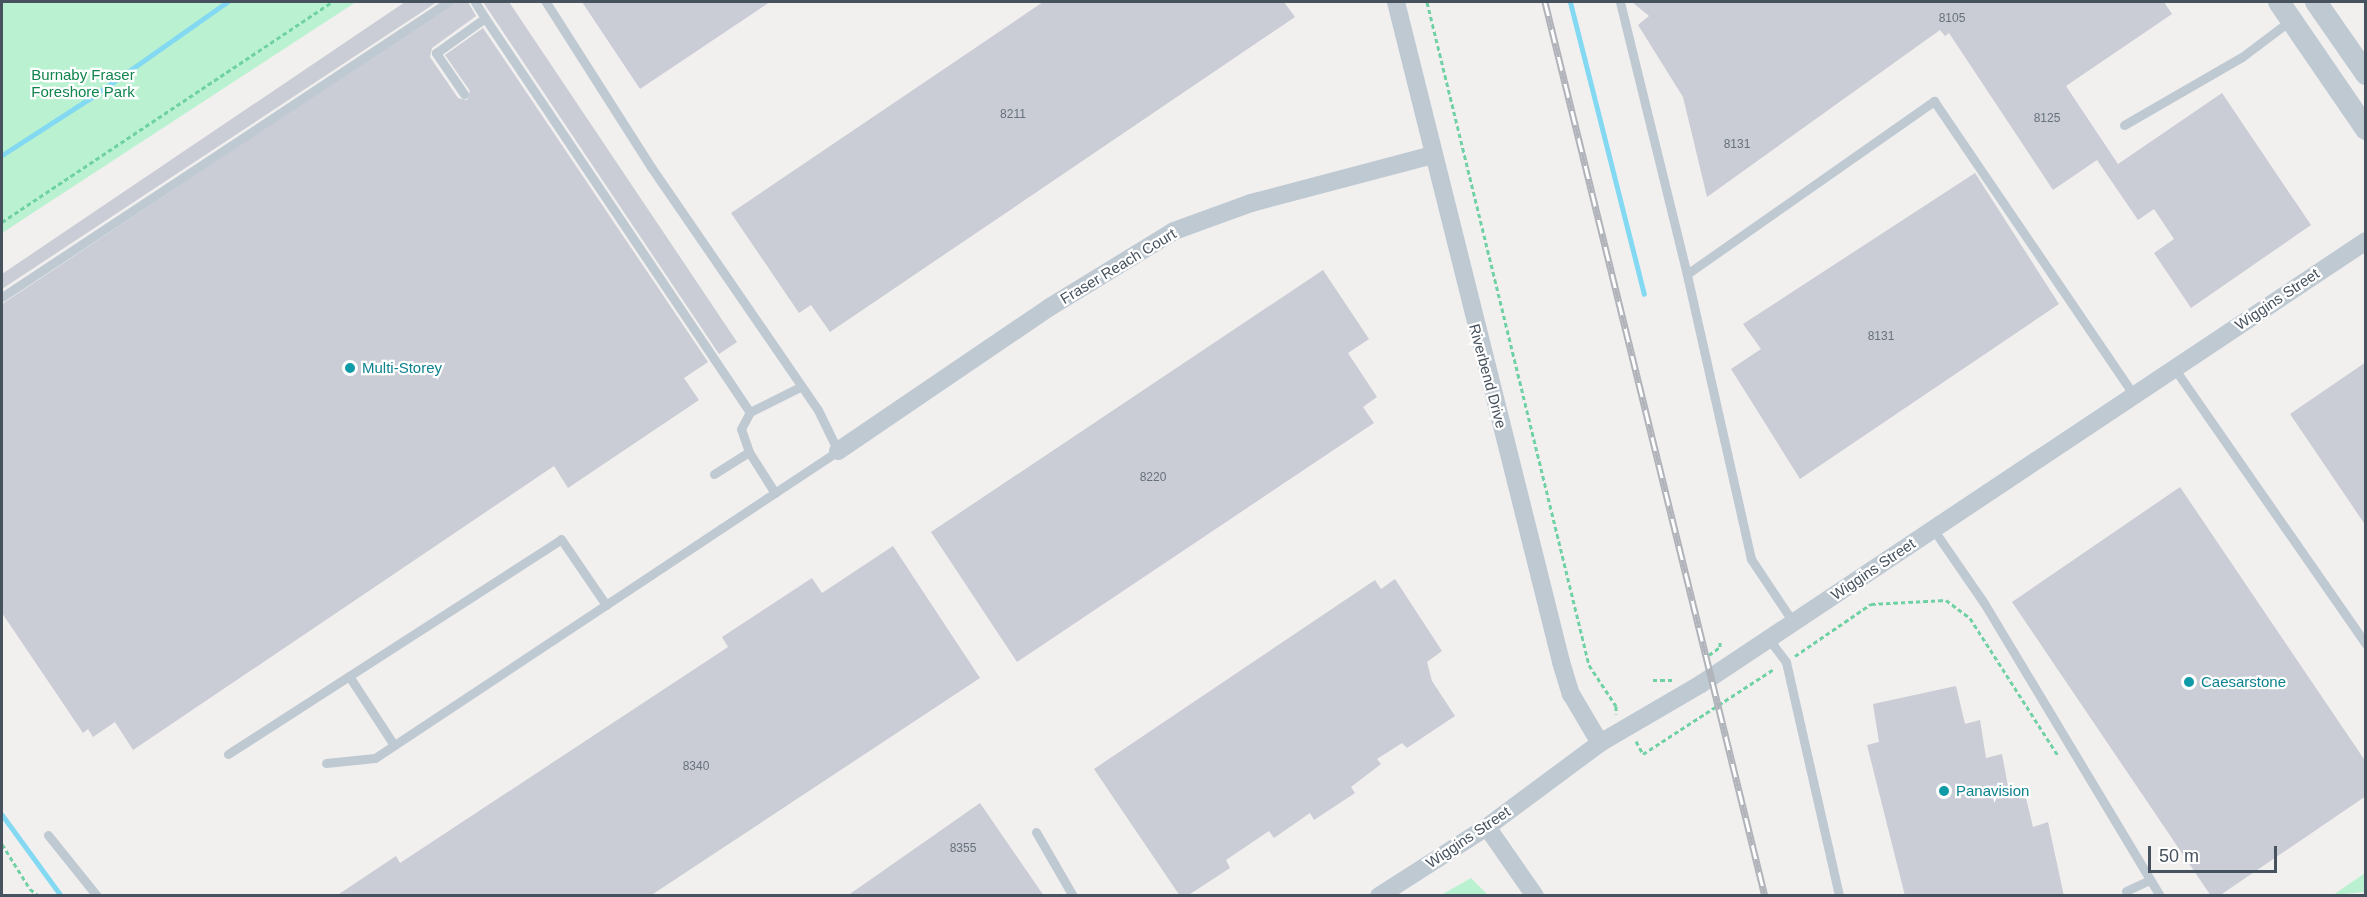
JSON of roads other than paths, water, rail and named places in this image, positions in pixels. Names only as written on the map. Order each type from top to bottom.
[{"type":"street","name":"Riverbend Drive","points":[[1396,2],[1561,662],[1571,694],[1599,743]]},
{"type":"street","points":[[2316,2],[2366,74]]},
{"type":"street","points":[[2285,11],[2366,129]]},
{"type":"street","name":"Fraser Reach Court","points":[[838,451],[1059,301],[1174,231],[1251,202],[1433,155]]},
{"type":"street","name":"Wiggins Street","points":[[1379,896],[1487,827],[1599,743],[1701,684],[2366,240]]},
{"type":"street","points":[[1487,827],[1535,896]]},
{"type":"lane","points":[[2,297],[448,2]]},
{"type":"lane","points":[[475,2],[750,412]]},
{"type":"lane","points":[[326,763],[375,758],[838,451],[818,410],[800,387],[651,167],[546,2]]},
{"type":"lane","points":[[1620,2],[1687,274],[1751,559],[1793,622]]},
{"type":"lane","points":[[2124,125],[2242,57],[2285,11]]},
{"type":"lane","points":[[464,94],[436,53],[485,18]]},
{"type":"lane","points":[[1687,274],[1934,101],[2133,394]]},
{"type":"lane","points":[[2174,368],[2366,644]]},
{"type":"lane","points":[[775,493],[749,452],[741,429],[750,412],[800,387]]},
{"type":"lane","points":[[714,474],[749,452]]},
{"type":"lane","points":[[1933,529],[1984,603],[2160,896]]},
{"type":"lane","points":[[228,754],[561,539],[606,605]]},
{"type":"lane","points":[[1768,638],[1786,662],[1839,896]]},
{"type":"lane","points":[[349,676],[394,745]]},
{"type":"lane","points":[[1036,832],[1072,896]]},
{"type":"lane","points":[[48,835],[97,896]]},
{"type":"lane","points":[[2126,891],[2150,879]]},
{"type":"waterway","points":[[2,155],[89,99],[227,2]]},
{"type":"waterway","points":[[1570,2],[1644,294]]},
{"type":"waterway","points":[[2,815],[61,896]]},
{"type":"railway","points":[[1545,2],[1765,896]]},
{"type":"place","name":"Multi-Storey","points":[[350,368]]},
{"type":"place","name":"Caesarstone","points":[[2189,682]]},
{"type":"place","name":"Panavision","points":[[1944,791]]},
{"type":"park label","name":"Burnaby Fraser Foreshore Park","points":[[83,82]]}]
